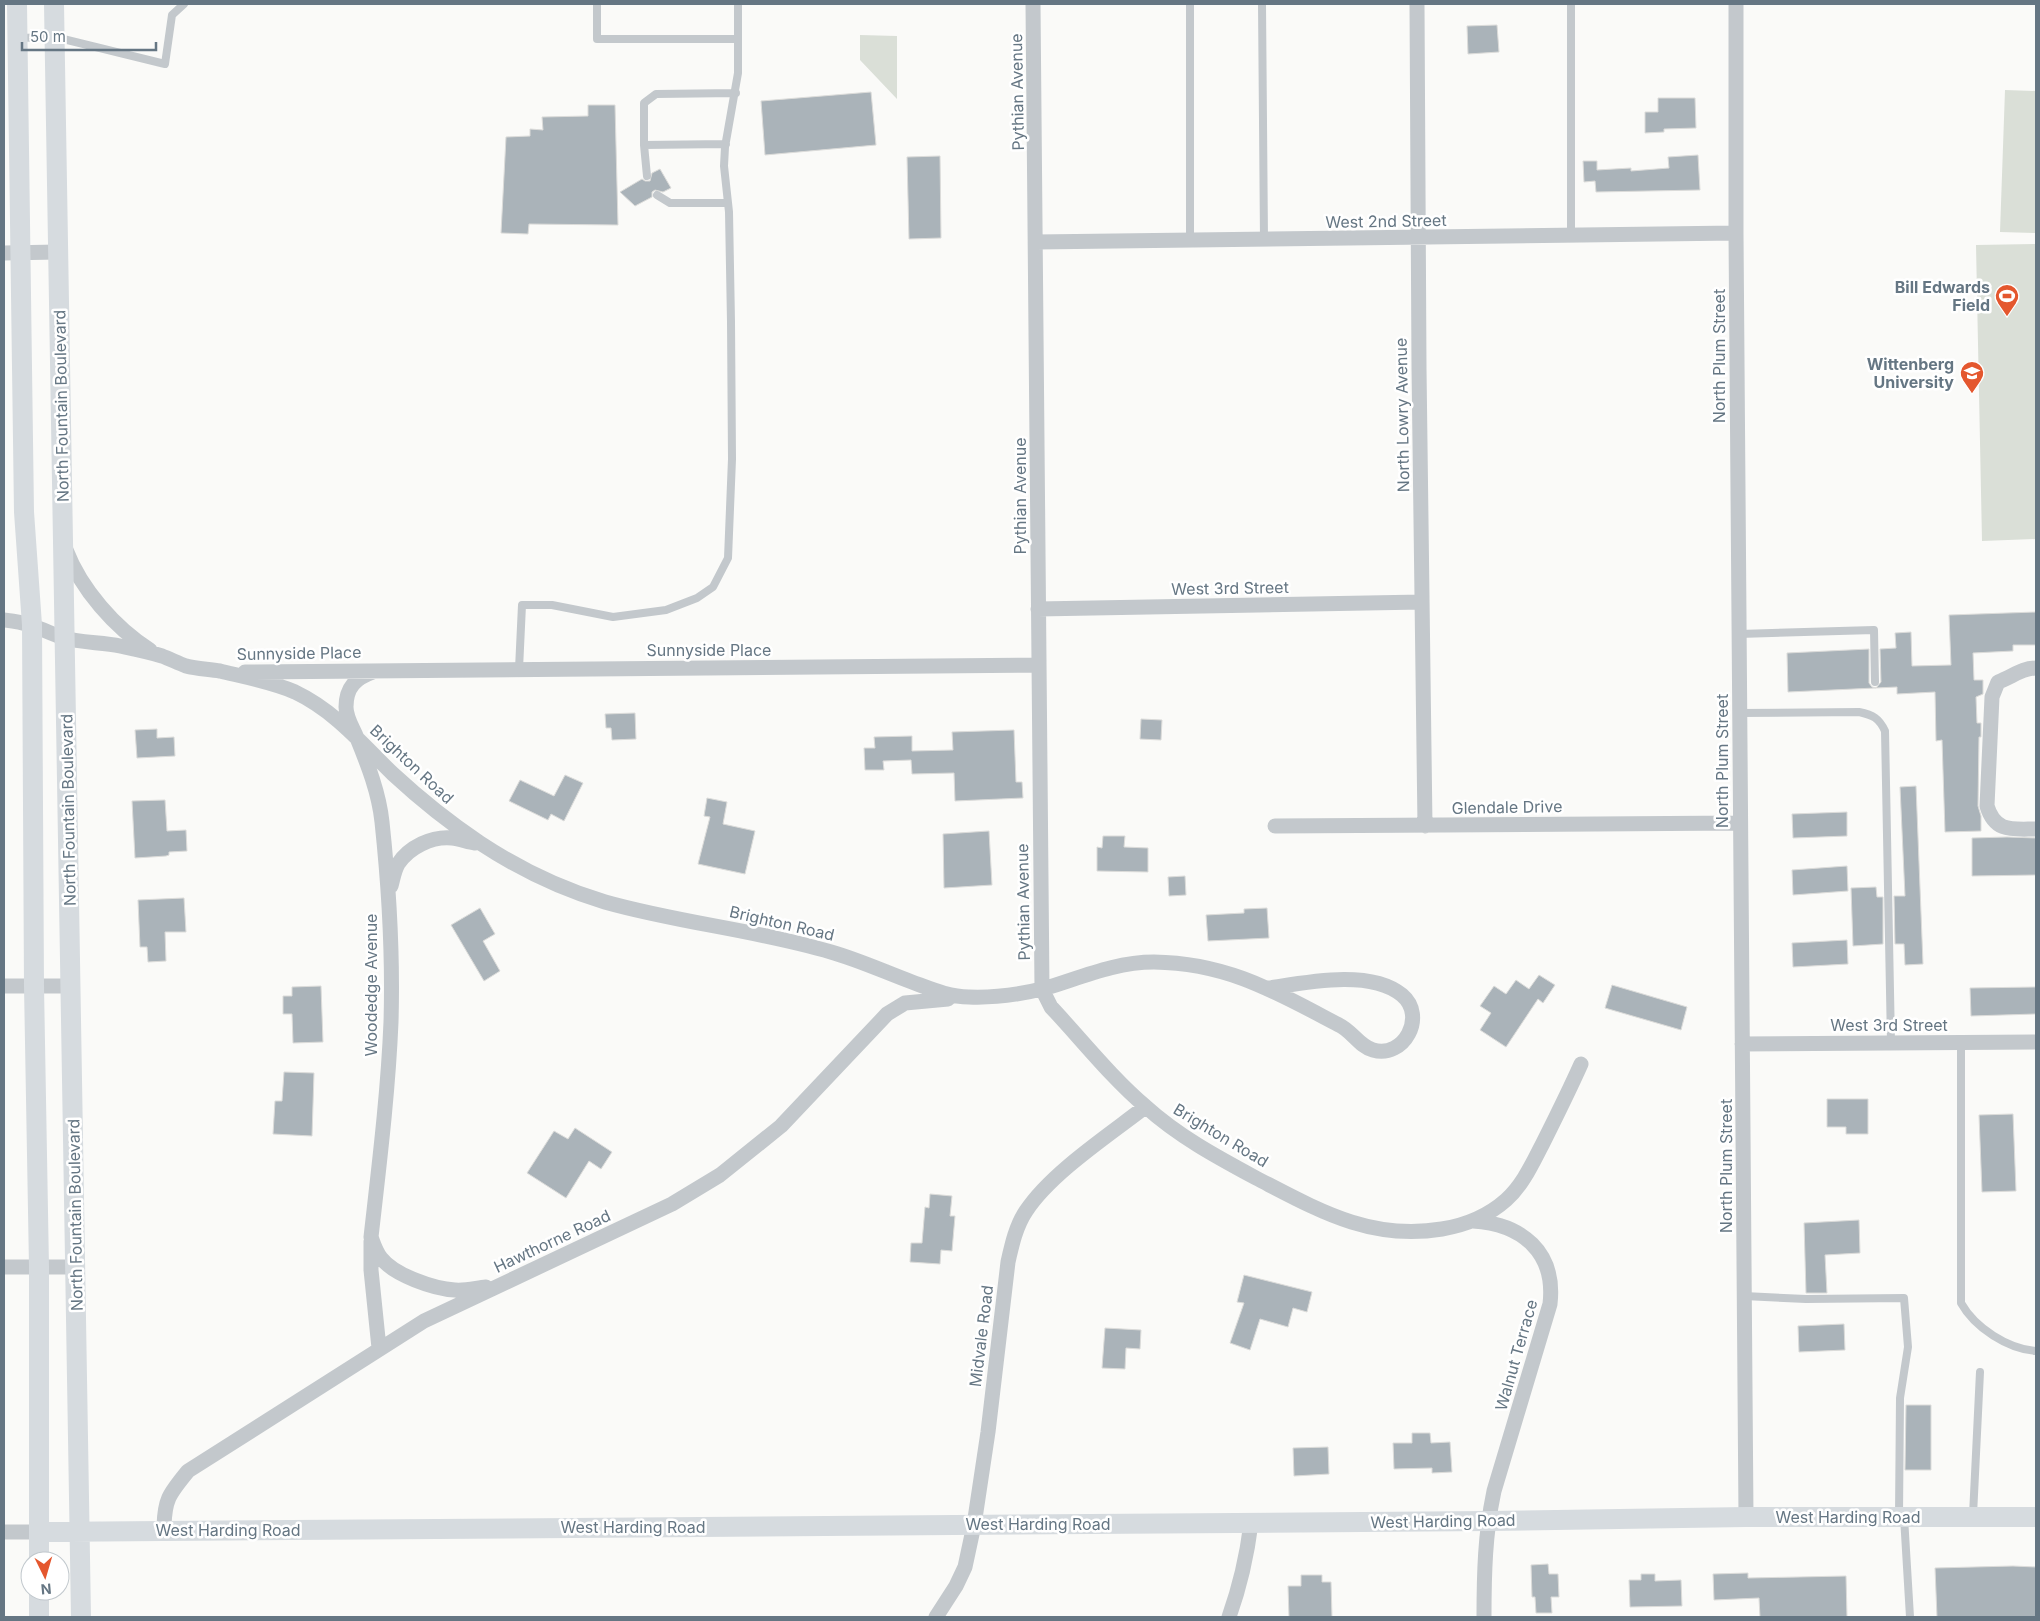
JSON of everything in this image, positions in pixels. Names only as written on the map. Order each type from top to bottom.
[{"type":"street","points":[[18,4],[12,254],[24,512],[32,625],[40,1551]]},
{"type":"street","name":"North Fountain Boulevard","points":[[54,4],[81,1617]]},
{"type":"street","name":"Pythian Avenue","points":[[1033,4],[1042,989]]},
{"type":"street","name":"North Lowry Avenue","points":[[1416,4],[1425,826]]},
{"type":"street","name":"North Plum Street","points":[[1736,4],[1739,713],[1746,1517]]},
{"type":"street","name":"West 2nd Street","points":[[1036,242],[1736,233]]},
{"type":"street","points":[[12,254],[58,252]]},
{"type":"street","points":[[63,543],[74,569],[102,606],[126,632],[158,655]]},
{"type":"street","name":"West 3rd Street","points":[[1038,609],[1422,602]]},
{"type":"street","name":"Brighton Road","points":[[4,620],[32,625],[65,638],[92,641],[158,655],[186,666],[218,671],[291,690],[316,703],[339,720],[403,782],[451,823],[483,845],[524,868],[566,888],[606,902],[784,939],[836,953],[944,994],[967,998],[999,996],[1042,989],[1051,1008],[1145,1106],[1175,1130],[1221,1159],[1339,1218],[1370,1228],[1397,1232],[1421,1232],[1453,1227],[1473,1220]]},
{"type":"street","name":"Sunnyside Place","points":[[218,671],[1038,665]]},
{"type":"street","points":[[2032,668],[1998,682],[1992,697],[1987,806],[1990,817],[1997,824],[2007,828],[2036,829]]},
{"type":"street","name":"Sunnyside Place","points":[[357,737],[348,718],[346,708],[347,694],[352,682],[361,676],[380,670]]},
{"type":"street","name":"Woodedge Avenue","points":[[357,737],[374,784],[382,819],[389,898],[391,1023],[383,1130],[371,1237],[370,1270],[379,1348]]},
{"type":"street","name":"Glendale Drive","points":[[1275,826],[1740,823]]},
{"type":"street","points":[[389,898],[399,862],[412,850],[425,842],[441,838],[453,838],[483,845]]},
{"type":"street","points":[[1042,989],[1095,972],[1128,964],[1152,962],[1184,964],[1219,970],[1269,988],[1350,1030],[1360,1043],[1370,1050],[1382,1051],[1394,1048],[1404,1041],[1411,1031],[1413,1013],[1407,999],[1391,987],[1375,982],[1306,982],[1269,988]]},
{"type":"street","points":[[4,986],[71,986]]},
{"type":"street","name":"Hawthorne Road","points":[[164,1530],[164,1512],[169,1494],[188,1472],[379,1348],[424,1321],[672,1204],[720,1175],[781,1126],[887,1014],[905,1003],[967,998]]},
{"type":"street","name":"West 3rd Street","points":[[1742,1044],[2036,1042]]},
{"type":"street","points":[[1473,1220],[1491,1212],[1517,1188],[1530,1168],[1581,1064]]},
{"type":"street","name":"Midvale Road","points":[[936,1617],[956,1586],[965,1567],[974,1525],[988,1432],[1008,1262],[1015,1235],[1025,1212],[1040,1193],[1082,1156],[1145,1106]]},
{"type":"street","name":"Walnut Terrace","points":[[1473,1220],[1505,1226],[1517,1232],[1531,1243],[1543,1257],[1549,1271],[1552,1287],[1550,1304],[1494,1491],[1488,1521],[1485,1555],[1484,1617]]},
{"type":"street","points":[[371,1237],[376,1251],[382,1260],[393,1269],[423,1283],[458,1291],[505,1283]]},
{"type":"street","points":[[4,1267],[76,1267]]},
{"type":"street","name":"West Harding Road","points":[[40,1532],[1488,1521],[1746,1517],[2036,1517]]},
{"type":"street","points":[[1229,1617],[1239,1588],[1248,1551],[1251,1523]]},
{"type":"street","points":[[4,1532],[40,1532]]},
{"type":"street","points":[[39,1601],[39,1617]]},
{"type":"lane","points":[[18,38],[55,37],[165,64],[172,15],[184,4]]},
{"type":"lane","points":[[597,4],[597,38],[738,39]]},
{"type":"lane","points":[[518,669],[522,605],[552,605],[613,618],[666,610],[696,598],[713,587],[728,558],[731,532],[732,322],[728,202],[724,166],[738,73],[738,4]]},
{"type":"lane","points":[[1190,4],[1190,241]]},
{"type":"lane","points":[[1262,4],[1264,240]]},
{"type":"lane","points":[[1571,4],[1571,235]]},
{"type":"lane","points":[[647,176],[644,145],[644,103],[656,94],[736,93]]},
{"type":"lane","points":[[644,145],[726,144]]},
{"type":"lane","points":[[657,195],[670,203],[728,202]]},
{"type":"lane","points":[[1739,634],[1874,630],[1875,682]]},
{"type":"lane","points":[[1739,713],[1859,712],[1873,716],[1880,721],[1885,731],[1891,1043]]},
{"type":"lane","points":[[1960,1042],[1961,1303],[1968,1316],[1981,1327],[2011,1344],[2036,1350]]},
{"type":"lane","points":[[1744,1296],[1806,1299],[1904,1298],[1908,1347],[1906,1372],[1900,1398],[1902,1517],[1910,1617]]},
{"type":"lane","points":[[1973,1517],[1980,1372]]},
{"type":"shaded area","points":[[860,35],[897,36],[897,99],[860,60]]},
{"type":"shaded area","points":[[2005,90],[2036,91],[2036,233],[2000,232]]},
{"type":"shaded area","points":[[2036,244],[2036,539],[1982,541],[1976,245]]},
{"type":"building","points":[[1497,25],[1499,52],[1468,54],[1467,26]]},
{"type":"building","points":[[871,92],[876,145],[765,155],[761,101]]},
{"type":"building","points":[[1658,98],[1695,98],[1696,128],[1664,129],[1664,132],[1645,133],[1645,112],[1658,112]]},
{"type":"building","points":[[588,105],[615,105],[618,225],[529,224],[528,234],[501,233],[506,137],[530,136],[530,129],[543,130],[542,117],[588,116]]},
{"type":"building","points":[[1698,155],[1700,190],[1596,192],[1595,181],[1584,182],[1583,161],[1597,161],[1597,170],[1631,168],[1631,171],[1669,168],[1668,157]]},
{"type":"building","points":[[940,156],[941,238],[909,239],[907,157]]},
{"type":"building","points":[[660,169],[671,188],[663,192],[655,190],[652,192],[652,197],[635,206],[620,192],[642,179],[650,181],[652,173]]},
{"type":"building","points":[[2036,612],[2036,645],[2013,645],[2013,651],[1973,653],[1974,680],[1983,680],[1983,694],[1976,697],[1977,723],[1981,723],[1978,806],[1981,816],[1981,831],[1945,832],[1942,740],[1936,741],[1935,692],[1897,694],[1897,687],[1876,688],[1881,682],[1880,649],[1896,648],[1895,633],[1911,632],[1912,666],[1951,665],[1949,615]]},
{"type":"building","points":[[1869,649],[1869,683],[1872,687],[1876,688],[1788,692],[1787,653]]},
{"type":"building","points":[[635,713],[636,739],[612,740],[611,728],[606,728],[605,714]]},
{"type":"building","points":[[1141,719],[1162,720],[1161,740],[1140,739]]},
{"type":"building","points":[[157,729],[157,738],[174,737],[175,756],[137,758],[135,730]]},
{"type":"building","points":[[1014,730],[1016,782],[1022,782],[1023,798],[955,801],[954,773],[912,774],[911,760],[883,761],[884,770],[865,770],[864,748],[875,748],[874,737],[912,736],[912,751],[953,750],[952,732]]},
{"type":"building","points":[[565,775],[583,783],[564,821],[551,814],[548,820],[509,801],[520,780],[554,796]]},
{"type":"building","points":[[1916,786],[1923,964],[1905,965],[1904,944],[1895,944],[1894,896],[1905,896],[1900,787]]},
{"type":"building","points":[[707,798],[727,802],[723,824],[755,831],[745,874],[698,864],[710,817],[704,816]]},
{"type":"building","points":[[165,800],[167,831],[186,830],[187,851],[169,852],[169,855],[166,856],[135,858],[132,801]]},
{"type":"building","points":[[1847,812],[1847,836],[1793,838],[1792,814]]},
{"type":"building","points":[[989,831],[992,885],[944,888],[943,834]]},
{"type":"building","points":[[1103,836],[1125,836],[1124,847],[1148,848],[1148,872],[1097,871],[1097,847],[1102,848]]},
{"type":"building","points":[[1972,838],[2036,838],[2036,875],[1972,876]]},
{"type":"building","points":[[1847,866],[1848,891],[1793,895],[1792,870]]},
{"type":"building","points":[[1185,876],[1186,895],[1169,896],[1168,877]]},
{"type":"building","points":[[1876,887],[1877,897],[1883,897],[1883,944],[1853,946],[1851,888]]},
{"type":"building","points":[[184,898],[186,932],[165,932],[166,961],[148,962],[147,947],[140,947],[138,900]]},
{"type":"building","points":[[480,908],[495,934],[483,941],[500,971],[484,981],[451,925]]},
{"type":"building","points":[[1267,908],[1269,938],[1208,941],[1206,915],[1244,913],[1244,909]]},
{"type":"building","points":[[1847,940],[1848,964],[1793,967],[1792,943]]},
{"type":"building","points":[[1539,975],[1555,985],[1543,1003],[1538,999],[1506,1047],[1480,1030],[1491,1013],[1480,1006],[1494,986],[1506,994],[1516,980],[1529,989]]},
{"type":"building","points":[[1612,985],[1687,1007],[1681,1030],[1605,1008]]},
{"type":"building","points":[[321,986],[323,1042],[293,1043],[292,1014],[283,1014],[283,996],[292,996],[292,987]]},
{"type":"building","points":[[2036,987],[2036,1014],[1971,1016],[1970,988]]},
{"type":"building","points":[[284,1072],[314,1073],[312,1136],[273,1134],[275,1101],[282,1101]]},
{"type":"building","points":[[1827,1099],[1868,1099],[1868,1134],[1846,1134],[1846,1127],[1827,1127]]},
{"type":"building","points":[[2013,1114],[2016,1191],[1982,1192],[1979,1115]]},
{"type":"building","points":[[575,1128],[612,1152],[601,1169],[589,1161],[566,1198],[527,1173],[554,1131],[568,1139]]},
{"type":"building","points":[[930,1194],[952,1196],[950,1216],[955,1216],[952,1251],[941,1250],[940,1264],[910,1262],[911,1243],[922,1243],[925,1207],[929,1208]]},
{"type":"building","points":[[1859,1220],[1860,1253],[1825,1255],[1827,1293],[1806,1293],[1804,1223]]},
{"type":"building","points":[[1244,1275],[1312,1292],[1307,1312],[1293,1308],[1288,1327],[1260,1319],[1250,1350],[1230,1343],[1244,1303],[1237,1302]]},
{"type":"building","points":[[1844,1324],[1845,1350],[1799,1352],[1798,1326]]},
{"type":"building","points":[[1105,1328],[1141,1330],[1140,1349],[1126,1348],[1125,1369],[1102,1368]]},
{"type":"building","points":[[1906,1405],[1931,1405],[1931,1470],[1905,1470]]},
{"type":"building","points":[[1412,1433],[1430,1433],[1431,1443],[1450,1442],[1452,1472],[1432,1473],[1432,1468],[1394,1469],[1393,1443],[1412,1443]]},
{"type":"building","points":[[1328,1447],[1329,1474],[1294,1476],[1293,1448]]},
{"type":"building","points":[[1548,1564],[1549,1574],[1558,1574],[1559,1597],[1551,1597],[1552,1613],[1536,1613],[1535,1597],[1532,1597],[1531,1565]]},
{"type":"building","points":[[2036,1567],[2036,1617],[1937,1617],[1935,1568]]},
{"type":"building","points":[[1748,1573],[1748,1578],[1846,1576],[1847,1617],[1760,1617],[1759,1598],[1714,1600],[1713,1574]]},
{"type":"building","points":[[1641,1574],[1655,1574],[1655,1581],[1681,1580],[1682,1606],[1630,1607],[1629,1580],[1641,1580]]},
{"type":"building","points":[[1301,1575],[1322,1575],[1322,1582],[1331,1582],[1332,1617],[1289,1617],[1288,1586],[1301,1586]]},
{"type":"place","name":"Bill Edwards Field","points":[[2007,317]]},
{"type":"place","name":"Wittenberg University","points":[[1972,394]]}]
